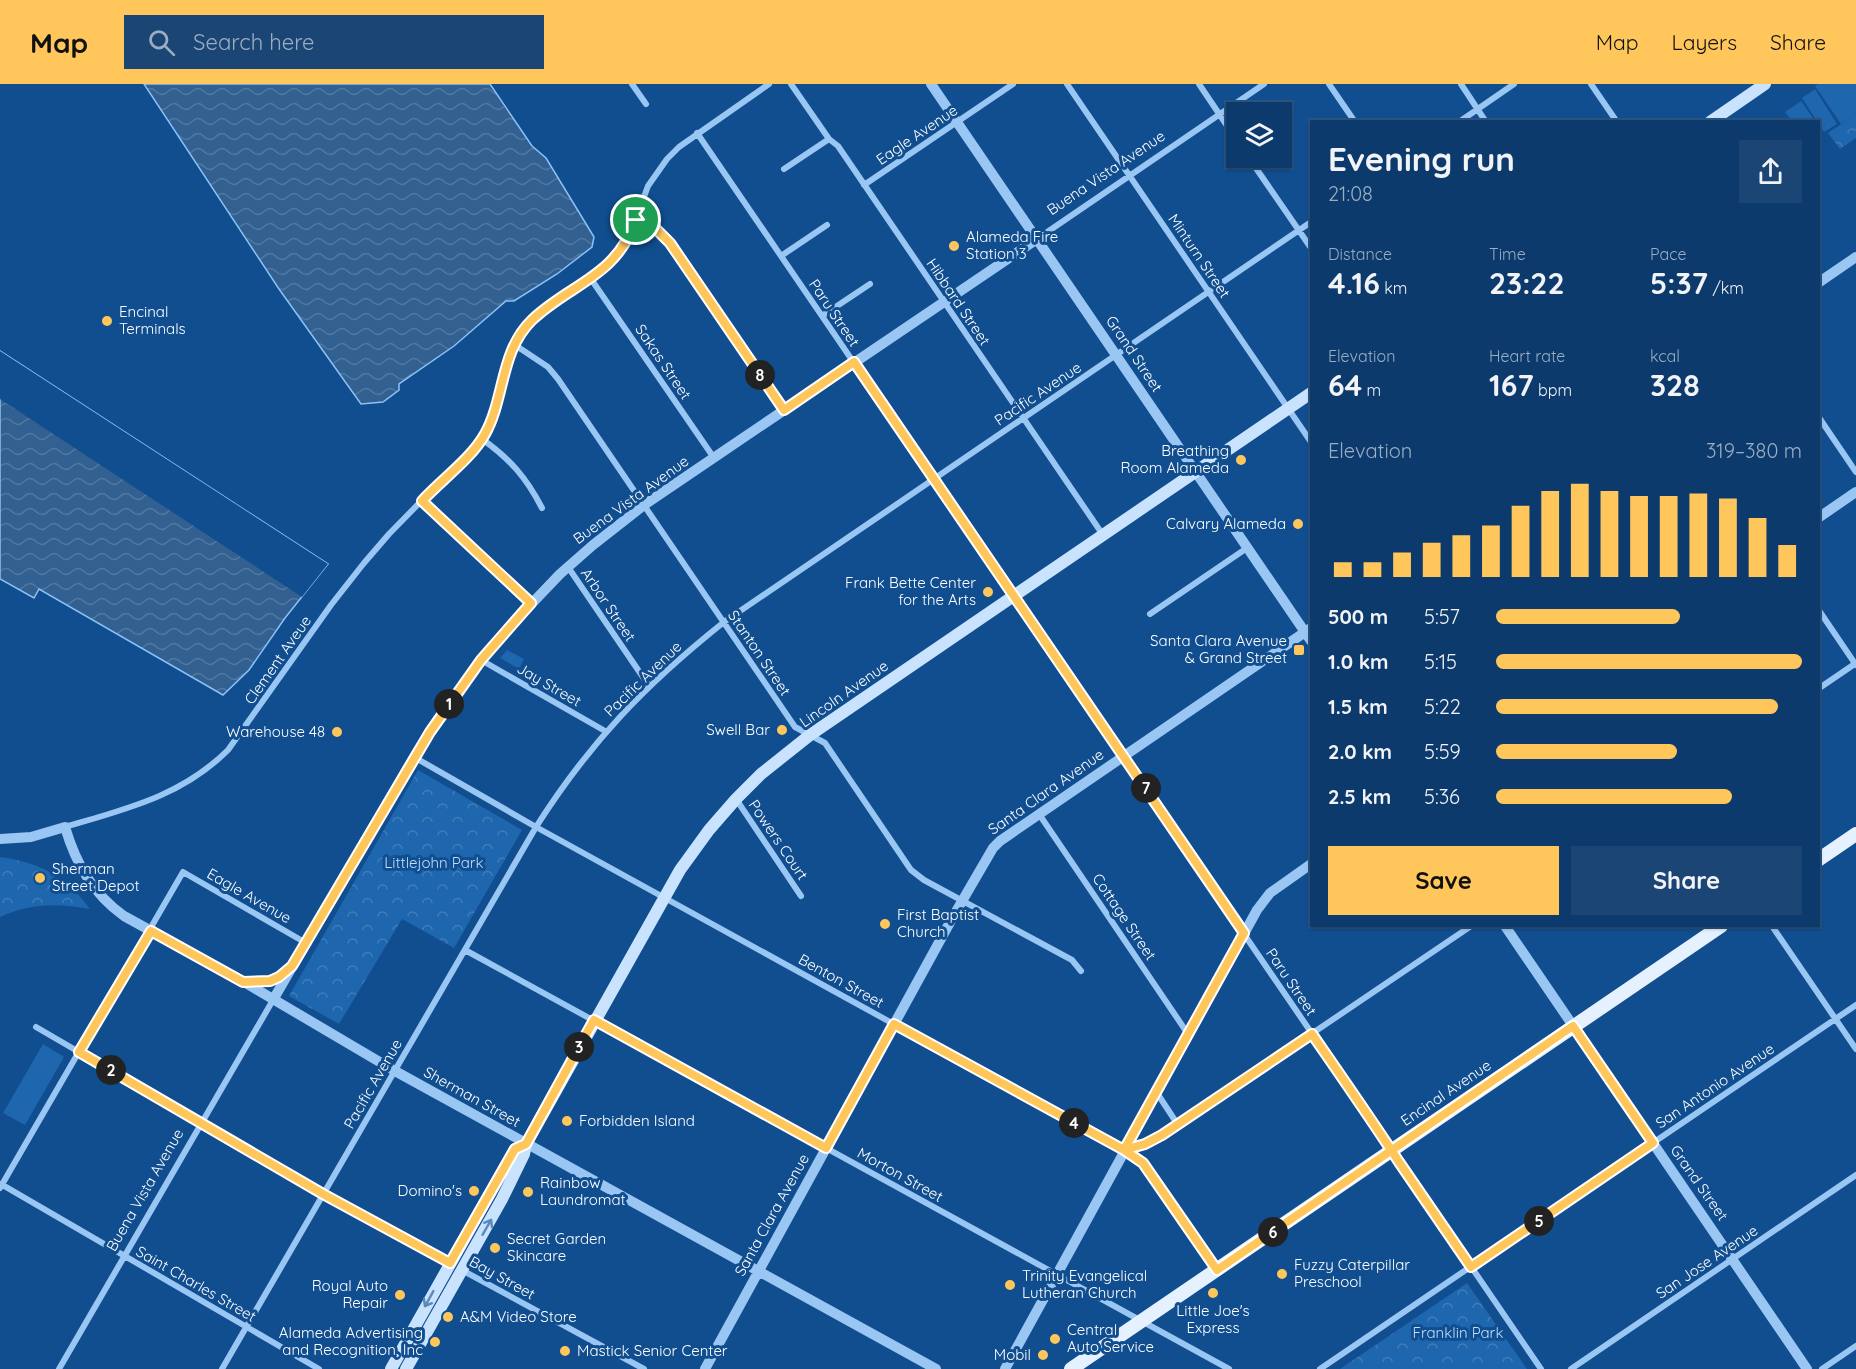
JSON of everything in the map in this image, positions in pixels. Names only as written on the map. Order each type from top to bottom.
[{"type":"main road","points":[[1713,120],[1765,84]]},
{"type":"main road","name":"Lincoln Avenue","points":[[406,1369],[502,1199],[524,1154],[526,1144],[664,898],[697,846],[736,799],[761,774],[810,735],[1310,394]]},
{"type":"main road","points":[[1820,859],[1856,834]]},
{"type":"main road","name":"Encinal Avenue","points":[[1071,1369],[1720,927]]},
{"type":"main road","name":"Lincoln Avenue","points":[[392,1369],[515,1149],[526,1144]]},
{"type":"street","points":[[632,84],[646,104]]},
{"type":"street","name":"Clement Aveue","points":[[65,827],[170,793],[211,766],[242,732],[331,605],[364,563],[389,534],[482,439],[496,408],[506,364],[521,333],[532,320],[608,265],[622,249],[654,175],[678,147],[770,84]]},
{"type":"street","name":"Hibbard Street","points":[[791,84],[829,139],[838,146],[1103,536]]},
{"type":"street","name":"Grand Street","points":[[932,84],[1247,548],[1309,634]]},
{"type":"street","name":"Eagle Avenue","points":[[864,185],[1013,84]]},
{"type":"street","name":"Minturn Street","points":[[1067,84],[1310,441]]},
{"type":"street","points":[[1199,84],[1226,124]]},
{"type":"street","name":"Buena Vista Avenue","points":[[58,1369],[414,756],[481,660],[531,603],[593,545],[644,505],[1264,84]]},
{"type":"street","points":[[1329,84],[1354,120]]},
{"type":"street","points":[[1461,84],[1485,120]]},
{"type":"street","points":[[1462,120],[1514,84]]},
{"type":"street","points":[[1591,84],[1616,120]]},
{"type":"street","name":"Paru Street","points":[[697,133],[1540,1369]]},
{"type":"street","points":[[784,169],[829,139]]},
{"type":"street","points":[[1256,168],[1310,246]]},
{"type":"street","points":[[636,220],[655,228],[670,243],[784,410]]},
{"type":"street","name":"Pacific Avenue","points":[[222,1369],[536,827],[573,771],[605,731],[649,686],[724,622],[1310,223]]},
{"type":"street","points":[[781,256],[827,225]]},
{"type":"street","points":[[1820,282],[1856,257]]},
{"type":"street","name":"Sakas Street","points":[[591,279],[714,458]]},
{"type":"street","points":[[822,316],[870,284]]},
{"type":"street","name":"Stanton Street","points":[[515,345],[548,367],[795,727],[825,743],[911,870],[924,880],[1072,960],[1081,971]]},
{"type":"street","points":[[1820,419],[1856,472]]},
{"type":"street","points":[[482,439],[515,465],[542,508]]},
{"type":"street","points":[[1820,517],[1856,492]]},
{"type":"street","points":[[422,501],[531,603]]},
{"type":"street","points":[[1150,614],[1247,548]]},
{"type":"street","name":"Arbor Street","points":[[568,567],[649,686]]},
{"type":"street","points":[[1820,612],[1856,664],[1820,689]]},
{"type":"street","name":"Santa Clara Avenue","points":[[705,1369],[993,848],[1124,756],[1309,634]]},
{"type":"street","name":"Jay Street","points":[[481,660],[605,731]]},
{"type":"street","name":"Benton Street","points":[[414,756],[536,827],[1124,1150],[1143,1163],[1217,1270]]},
{"type":"street","name":"Powers Court","points":[[736,799],[801,896]]},
{"type":"street","name":"Cottage Street","points":[[1040,814],[1188,1034]]},
{"type":"street","points":[[0,839],[31,837],[65,827]]},
{"type":"street","name":"Sherman Street","points":[[65,827],[74,854],[96,891],[109,905],[395,1071],[936,1369]]},
{"type":"street","points":[[1005,1369],[1257,910],[1270,893],[1310,865]]},
{"type":"street","name":"Eagle Avenue","points":[[1,1186],[151,931],[183,872],[306,943]]},
{"type":"street","points":[[1124,1150],[1145,1144],[1178,1125],[1471,927]]},
{"type":"street","name":"Grand Street","points":[[1506,927],[1807,1369]]},
{"type":"street","points":[[1773,927],[1856,1050]]},
{"type":"street","name":"Morton Street","points":[[465,950],[1229,1369]]},
{"type":"street","points":[[243,982],[270,981],[292,966]]},
{"type":"street","name":"San Antonio Avenue","points":[[1320,1369],[1856,1005]]},
{"type":"street","name":"Bay Street","points":[[36,1027],[323,1194],[644,1369]]},
{"type":"street","points":[[1156,1092],[1178,1125]]},
{"type":"street","name":"San Jose Avenue","points":[[1571,1369],[1856,1175]]},
{"type":"street","name":"Saint Charles Street","points":[[1,1186],[319,1369]]},
{"type":"street","points":[[1822,1369],[1856,1346]]},
{"type":"green space","points":[[1818,84],[1856,84],[1856,114],[1841,124],[1815,86]]},
{"type":"green space","points":[[1815,89],[1837,124],[1824,132],[1820,126],[1820,120],[1816,120],[1802,98]]},
{"type":"green space","points":[[1801,101],[1814,120],[1791,120],[1785,112]]},
{"type":"green space","points":[[1856,114],[1856,138],[1840,149],[1828,133]]},
{"type":"green space","points":[[507,650],[524,659],[519,669],[500,658]]},
{"type":"green space","name":"Littlejohn Park","points":[[418,770],[522,830],[454,948],[402,919],[339,1024],[289,996]]},
{"type":"green space","points":[[0,857],[28,863],[51,873],[72,888],[90,909],[44,906],[22,909],[0,917]]},
{"type":"green space","points":[[43,1044],[64,1057],[25,1125],[3,1113]]},
{"type":"green space","name":"Franklin Park","points":[[1467,1283],[1527,1369],[1340,1369]]},
{"type":"water","points":[[144,84],[490,84],[532,146],[546,158],[594,237],[592,247],[557,274],[514,301],[506,301],[454,346],[399,384],[399,390],[383,402],[361,404],[279,289]]},
{"type":"water","points":[[0,351],[328,564],[285,618],[249,670],[223,695],[39,589],[34,598],[0,579]]},
{"type":"pier","points":[[0,351],[328,564],[302,597],[0,399]]},
{"type":"place","name":"Alameda Fire Station 3","points":[[954,246]]},
{"type":"place","name":"Encinal Terminals","points":[[107,321]]},
{"type":"place","name":"Breathing Room Alameda","points":[[1241,460]]},
{"type":"place","name":"Calvary Alameda","points":[[1298,524]]},
{"type":"place","name":"Frank Bette Center for the Arts","points":[[988,592]]},
{"type":"place","name":"Santa Clara Avenue & Grand Street","points":[[1299,650]]},
{"type":"place","name":"Swell Bar","points":[[782,730]]},
{"type":"place","name":"Warehouse 48","points":[[337,732]]},
{"type":"place","name":"Sherman Street Depot","points":[[40,878]]},
{"type":"place","name":"First Baptist Church","points":[[885,924]]},
{"type":"place","name":"Forbidden Island","points":[[567,1121]]},
{"type":"place","name":"Domino's","points":[[474,1191]]},
{"type":"place","name":"Rainbow Laundromat","points":[[528,1192]]},
{"type":"place","name":"Secret Garden Skincare","points":[[495,1248]]},
{"type":"place","name":"Fuzzy Caterpillar Preschool","points":[[1282,1274]]},
{"type":"place","name":"Trinity Evangelical Lutheran Church","points":[[1010,1285]]},
{"type":"place","name":"Little Joe's Express","points":[[1213,1293]]},
{"type":"place","name":"Royal Auto Repair","points":[[400,1295]]},
{"type":"place","name":"A&M Video Store","points":[[448,1317]]},
{"type":"place","name":"Central Auto Service","points":[[1055,1339]]},
{"type":"place","name":"Alameda Advertising and Recognition, Inc","points":[[435,1342]]},
{"type":"place","name":"Mastick Senior Center","points":[[565,1351]]},
{"type":"place","name":"Mobil","points":[[1043,1355]]},
{"type":"route","points":[[636,220],[622,249],[603,270],[532,320],[521,333],[506,364],[496,408],[486,433],[472,451],[422,501],[531,603],[481,660],[414,756],[292,966],[270,981],[243,982],[151,931],[79,1052],[323,1194],[450,1263],[515,1149],[526,1144],[594,1020],[826,1148],[894,1024],[1124,1150],[1145,1144],[1162,1135],[1312,1034],[1360,1103],[1392,1150],[1399,1162],[1471,1267],[1653,1143],[1573,1026],[1392,1150],[1217,1270],[1143,1163],[1124,1150],[1244,933],[854,362],[784,410],[670,243],[655,228],[636,220]]}]
